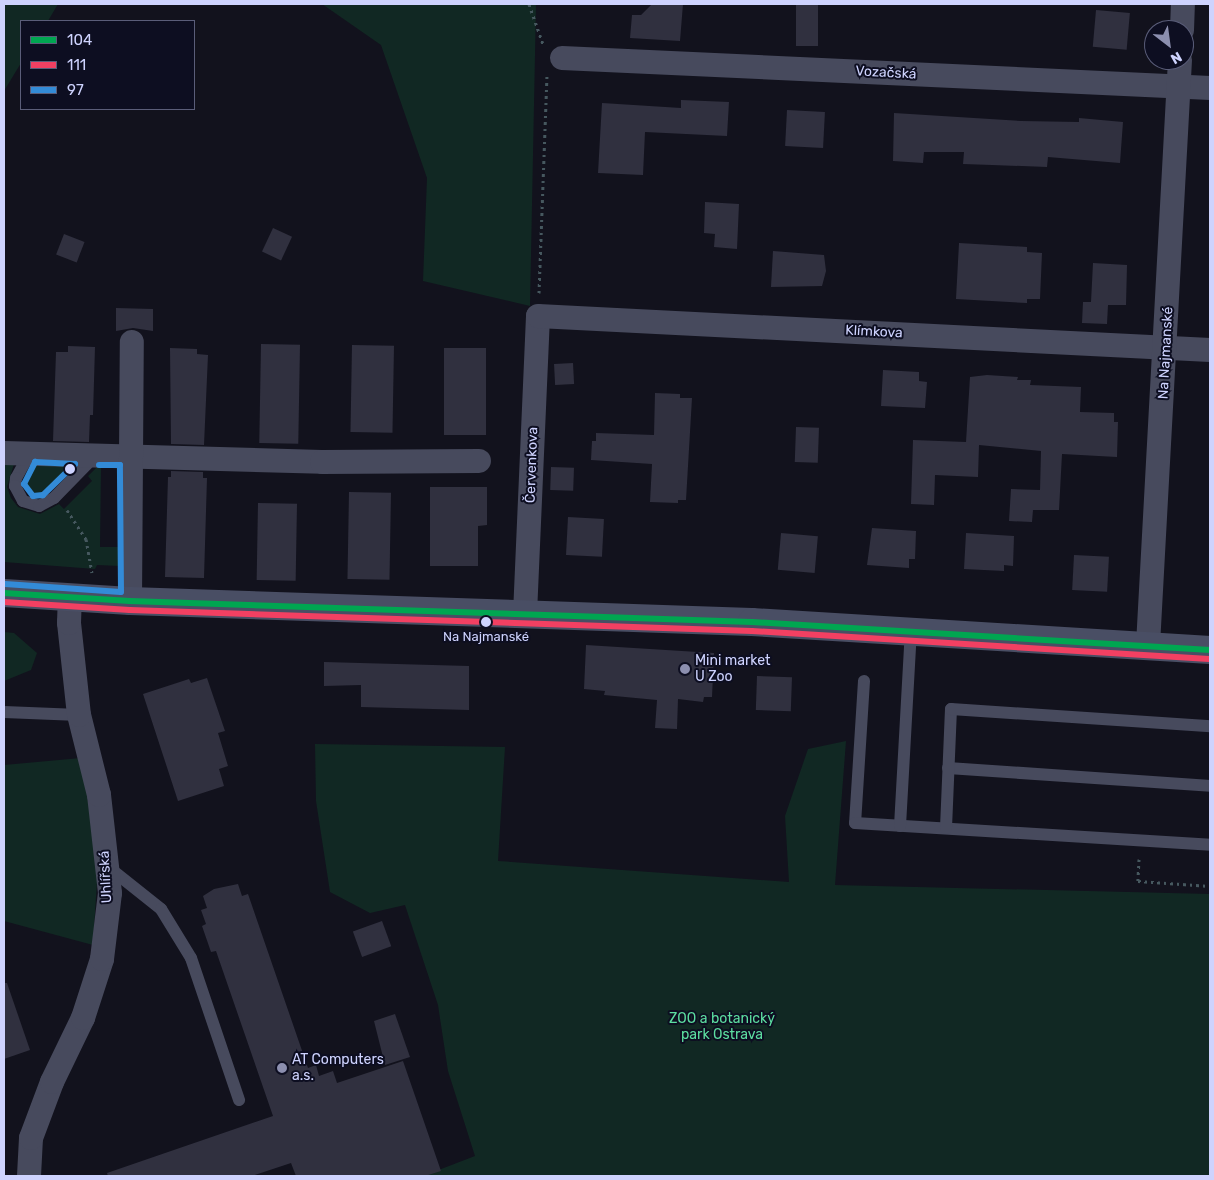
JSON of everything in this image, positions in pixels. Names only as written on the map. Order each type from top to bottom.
[{"type":"street","points":[[1182,20],[1183,4]]},
{"type":"street","name":"Vozačská","points":[[551,58],[1210,88]]},
{"type":"street","name":"Na Najmanské","points":[[1148,645],[1166,347],[1180,70]]},
{"type":"street","name":"Klímkova","points":[[538,316],[1210,350]]},
{"type":"street","name":"Červenkova","points":[[525,614],[538,316]]},
{"type":"street","points":[[130,601],[129,457],[132,342]]},
{"type":"street","points":[[4,453],[322,462],[479,461]]},
{"type":"street","points":[[4,593],[130,601],[525,614],[911,632],[1210,650]]},
{"type":"street","name":"Uhlířská","points":[[29,1176],[31,1138],[52,1082],[83,1018],[102,959],[110,893],[99,795],[79,715],[69,623],[70,598]]},
{"type":"lane","points":[[30,453],[16,478],[15,486],[23,501],[39,506],[54,498],[95,456]]},
{"type":"lane","points":[[900,826],[911,632]]},
{"type":"lane","points":[[864,682],[855,823],[1210,845]]},
{"type":"lane","points":[[946,828],[951,709],[1210,726]]},
{"type":"lane","points":[[4,712],[79,715]]},
{"type":"lane","points":[[948,768],[1210,786]]},
{"type":"lane","points":[[107,866],[161,909],[191,958],[239,1100]]},
{"type":"path","points":[[529,4],[551,58],[538,316]]},
{"type":"path","points":[[63,505],[86,539],[92,573]]},
{"type":"path","points":[[1140,841],[1138,881],[1210,886]]},
{"type":"green space","points":[[4,4],[58,4],[49,20],[20,20],[20,65],[4,91]]},
{"type":"green space","points":[[322,4],[536,4],[530,306],[423,281],[427,178],[381,45]]},
{"type":"green space","points":[[4,464],[14,464],[7,487],[11,498],[18,507],[40,514],[59,504],[64,509],[92,481],[88,476],[97,467],[101,467],[100,547],[120,547],[120,566],[97,565],[95,569],[4,562]]},
{"type":"green space","points":[[35,465],[72,466],[38,496],[30,493],[25,485]]},
{"type":"green space","points":[[4,632],[14,633],[37,653],[31,670],[4,681]]},
{"type":"green space","name":"ZOO a botanický park Ostrava","points":[[846,741],[835,885],[1210,894],[1210,1176],[423,1176],[475,1156],[448,1071],[438,1005],[405,905],[370,913],[330,892],[316,801],[315,744],[505,747],[498,861],[789,882],[785,816],[808,749]]},
{"type":"green space","points":[[81,758],[99,850],[93,945],[4,921],[4,765]]},
{"type":"building","points":[[652,4],[683,4],[680,41],[630,38],[632,15],[641,15]]},
{"type":"building","points":[[796,4],[818,4],[818,46],[796,46]]},
{"type":"building","points":[[1096,10],[1130,13],[1127,50],[1093,47]]},
{"type":"building","points":[[681,100],[729,102],[727,136],[645,132],[643,175],[598,173],[602,103],[681,108]]},
{"type":"building","points":[[787,110],[825,112],[823,148],[785,146]]},
{"type":"building","points":[[894,113],[1021,121],[1079,122],[1079,118],[1123,122],[1120,163],[1048,157],[1047,167],[963,164],[964,152],[924,152],[923,163],[893,161]]},
{"type":"building","points":[[705,202],[739,204],[737,249],[714,247],[715,234],[704,233]]},
{"type":"building","points":[[273,228],[292,237],[281,260],[262,252]]},
{"type":"building","points":[[64,234],[85,242],[77,262],[56,255]]},
{"type":"building","points":[[959,243],[1027,247],[1027,252],[1042,253],[1040,299],[1027,299],[1027,303],[956,299]]},
{"type":"building","points":[[773,251],[824,255],[826,271],[822,286],[771,287]]},
{"type":"building","points":[[1093,263],[1127,265],[1126,305],[1108,305],[1107,324],[1082,323],[1083,302],[1091,302]]},
{"type":"building","points":[[116,308],[153,309],[153,331],[133,328],[116,331]]},
{"type":"building","points":[[261,344],[300,345],[298,444],[259,443]]},
{"type":"building","points":[[352,345],[394,346],[392,433],[350,432]]},
{"type":"building","points":[[68,346],[95,347],[93,415],[90,415],[89,442],[53,441],[56,352],[68,352]]},
{"type":"building","points":[[170,348],[197,349],[197,354],[208,355],[204,445],[171,444]]},
{"type":"building","points":[[444,348],[486,348],[486,435],[444,435]]},
{"type":"building","points":[[573,363],[574,384],[555,385],[554,364]]},
{"type":"building","points":[[883,370],[919,372],[919,381],[927,382],[925,408],[881,406]]},
{"type":"building","points":[[987,375],[1018,377],[1017,380],[1031,380],[1030,385],[1081,387],[1080,412],[1114,413],[1114,422],[1118,422],[1117,457],[1062,454],[1059,510],[1033,510],[1032,522],[1009,521],[1011,489],[1040,490],[1041,451],[979,445],[978,477],[935,475],[934,505],[911,504],[913,440],[966,442],[970,377]]},
{"type":"building","points":[[655,393],[680,394],[680,398],[692,398],[686,500],[678,500],[678,503],[650,502],[652,464],[591,460],[592,441],[596,441],[596,433],[654,435]]},
{"type":"building","points":[[796,427],[819,428],[818,463],[795,462]]},
{"type":"building","points":[[551,467],[574,468],[573,491],[550,490]]},
{"type":"building","points":[[171,471],[203,472],[203,478],[207,478],[204,578],[165,577],[168,477],[171,477]]},
{"type":"building","points":[[430,487],[487,487],[487,525],[478,526],[478,566],[430,566]]},
{"type":"building","points":[[349,492],[391,493],[389,580],[347,579]]},
{"type":"building","points":[[258,503],[297,504],[296,581],[257,580]]},
{"type":"building","points":[[568,517],[604,519],[602,557],[566,555]]},
{"type":"building","points":[[872,528],[916,531],[915,559],[909,559],[909,568],[867,565]]},
{"type":"building","points":[[781,533],[818,536],[815,573],[778,570]]},
{"type":"building","points":[[966,533],[1014,536],[1013,566],[1004,565],[1004,571],[964,569]]},
{"type":"building","points":[[1074,555],[1109,557],[1107,592],[1072,590]]},
{"type":"building","points":[[586,645],[714,653],[712,697],[704,697],[703,702],[678,699],[677,729],[655,728],[657,700],[604,695],[605,691],[584,689]]},
{"type":"building","points":[[324,662],[469,666],[469,710],[361,707],[361,685],[324,686]]},
{"type":"building","points":[[757,676],[792,677],[791,711],[756,710]]},
{"type":"building","points":[[207,678],[225,731],[218,733],[228,766],[219,769],[224,786],[178,801],[143,694],[189,679],[191,683]]},
{"type":"building","points":[[238,884],[242,896],[248,894],[308,1068],[316,1065],[319,1076],[333,1071],[337,1083],[403,1061],[441,1171],[425,1176],[296,1176],[291,1163],[252,1176],[108,1176],[107,1173],[273,1116],[216,951],[211,952],[202,926],[206,924],[201,910],[207,908],[203,896],[214,889]]},
{"type":"building","points":[[382,921],[391,946],[362,957],[353,932]]},
{"type":"building","points":[[4,983],[7,983],[30,1050],[4,1059]]},
{"type":"building","points":[[395,1014],[410,1057],[385,1065],[374,1021]]},
{"type":"transit line","name":"97","points":[[35,462],[75,464],[43,495],[33,496],[24,484],[35,462]]},
{"type":"transit line","name":"97","points":[[5,584],[121,592],[120,465],[99,465]]},
{"type":"transit line","name":"104","points":[[4,593],[130,601],[752,622],[1210,650]]},
{"type":"transit line","name":"111","points":[[4,602],[130,610],[752,631],[1209,659]]},
{"type":"place","name":"Na Najmanské","points":[[486,622]]},
{"type":"place","name":"Mini market U Zoo","points":[[685,669]]},
{"type":"place","name":"AT Computers a.s.","points":[[282,1068]]}]
